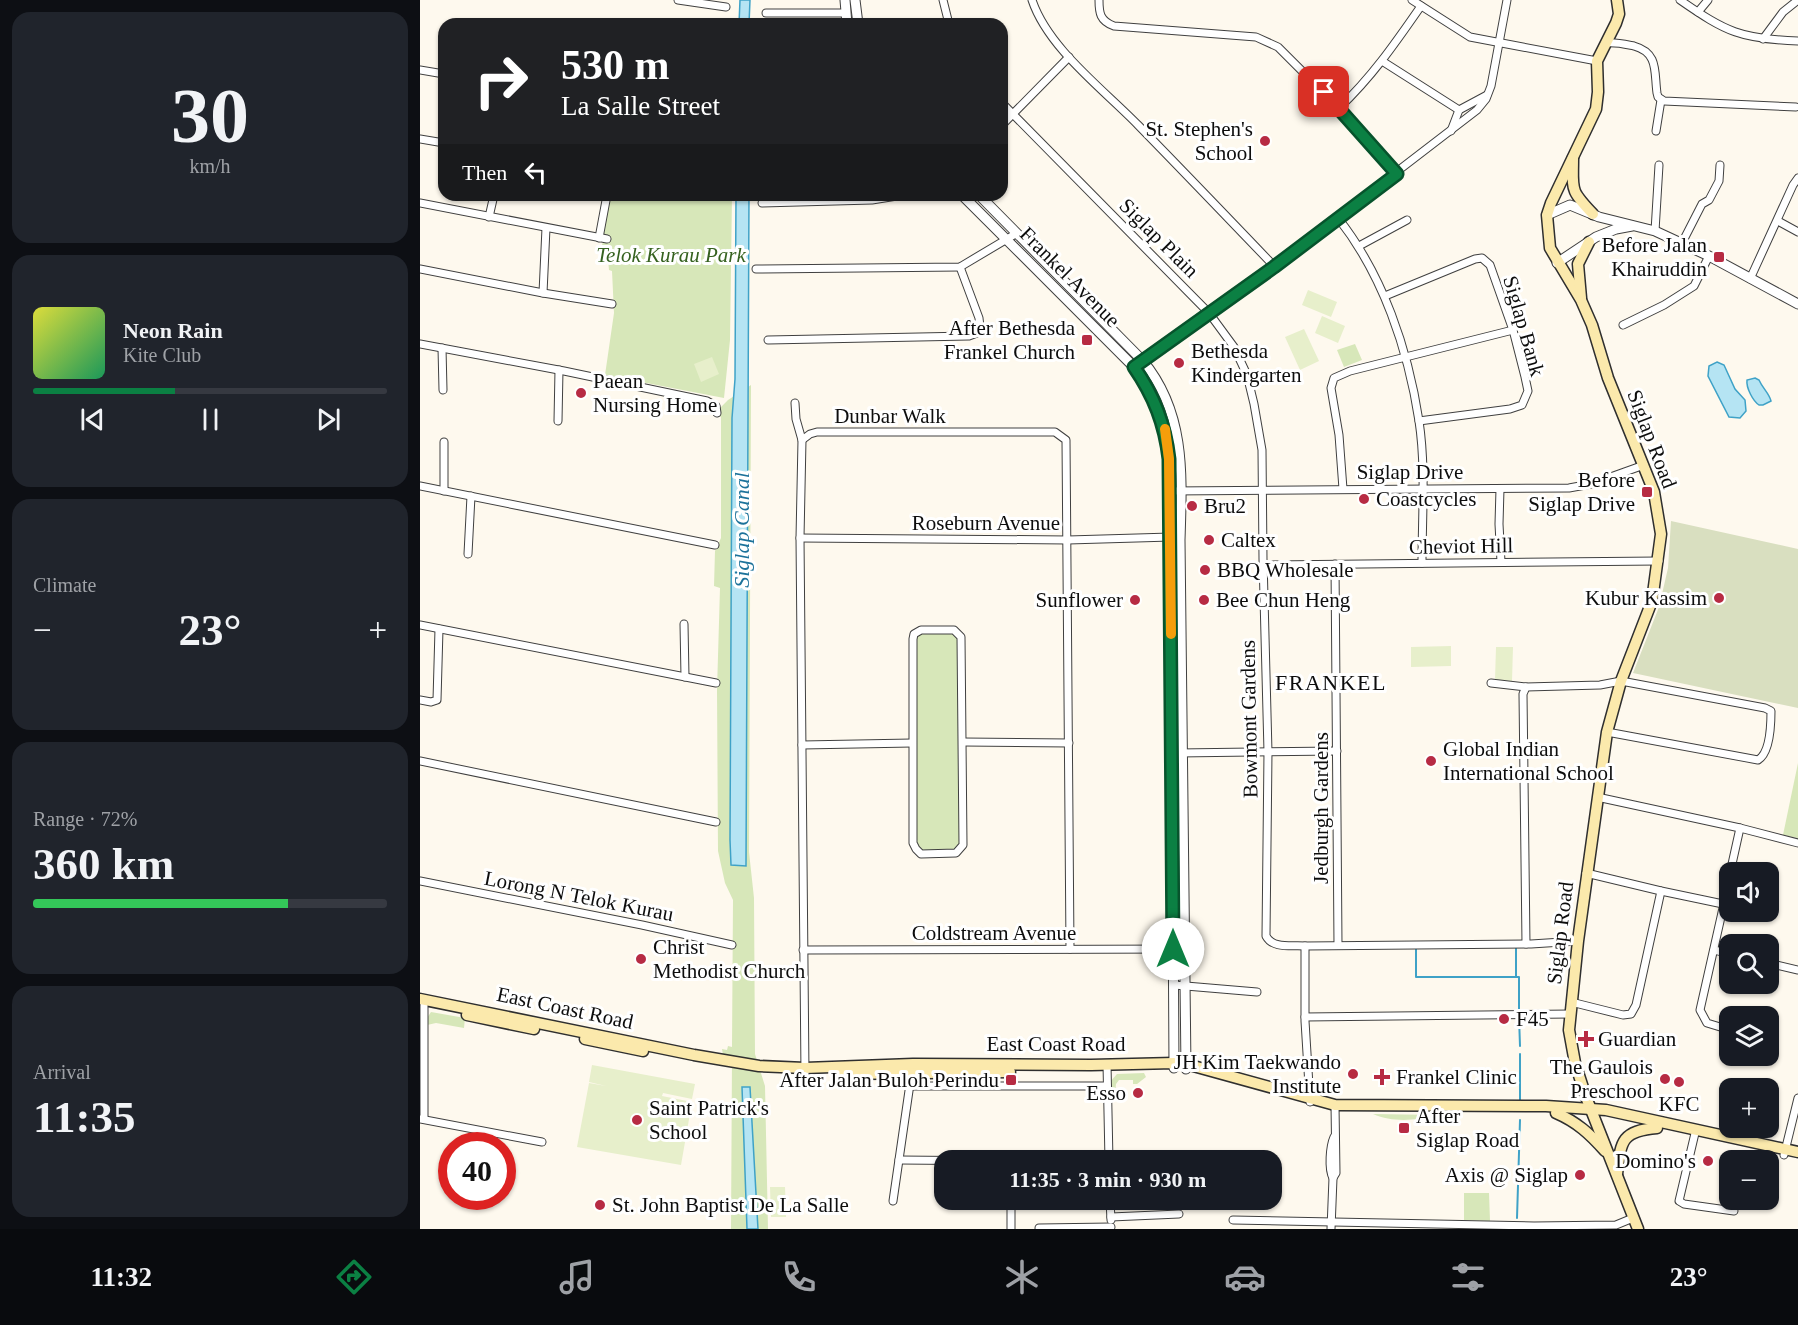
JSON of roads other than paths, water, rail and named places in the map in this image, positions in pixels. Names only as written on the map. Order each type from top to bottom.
[{"type":"main road","name":"Siglap Road","points":[[1617,0],[1618,18],[1594,61],[1598,99],[1596,110],[1547,215],[1548,243],[1557,263],[1581,300],[1592,325],[1608,378],[1656,501],[1661,534],[1652,601],[1618,682],[1606,732],[1586,873],[1569,1030],[1575,1063],[1635,1224]]},
{"type":"main road","points":[[1574,155],[1573,187],[1575,194],[1593,214]]},
{"type":"main road","points":[[1581,300],[1578,264],[1589,242]]},
{"type":"main road","name":"East Coast Road","points":[[422,1003],[740,1064],[805,1071],[1186,1066],[1335,1108],[1556,1113],[1606,1110],[1785,1152]]},
{"type":"main road","name":"East Coast Road","points":[[1335,1108],[1546,1106],[1592,1112],[1658,1128],[1695,1132]]},
{"type":"main road","points":[[1556,1113],[1587,1130],[1609,1156]]},
{"type":"main road","points":[[1617,1176],[1620,1149],[1628,1136],[1636,1131],[1658,1128]]},
{"type":"main road","points":[[1785,1152],[1798,1152]]},
{"type":"main road","points":[[1785,1152],[1798,1158]]},
{"type":"street","points":[[678,0],[726,7]]},
{"type":"street","points":[[845,0],[846,18]]},
{"type":"street","points":[[855,0],[857,18]]},
{"type":"street","points":[[943,0],[948,18]]},
{"type":"street","points":[[1032,0],[1045,27],[1069,57],[1145,132],[1274,267]]},
{"type":"street","points":[[1099,0],[1101,17],[1114,26],[1240,35],[1266,40],[1278,47],[1339,108],[1397,174]]},
{"type":"street","points":[[1412,0],[1470,37],[1594,61]]},
{"type":"street","points":[[1134,367],[1274,267],[1477,110],[1488,94],[1507,0]]},
{"type":"street","points":[[1680,0],[1728,30],[1763,39],[1798,40]]},
{"type":"street","points":[[1698,12],[1708,0]]},
{"type":"street","points":[[1763,39],[1783,12],[1798,0]]},
{"type":"street","points":[[1339,108],[1360,88],[1382,61],[1421,6]]},
{"type":"street","points":[[766,13],[845,13]]},
{"type":"street","points":[[1606,43],[1616,42],[1648,52],[1653,60],[1656,93],[1661,100],[1674,103],[1796,107]]},
{"type":"street","points":[[1008,119],[1069,57]]},
{"type":"street","points":[[1382,61],[1459,110]]},
{"type":"street","points":[[420,70],[438,73]]},
{"type":"street","points":[[1451,131],[1459,110],[1488,94]]},
{"type":"street","points":[[1656,131],[1661,100]]},
{"type":"street","name":"Siglap Plain","points":[[1008,109],[1209,313],[1234,347],[1251,389],[1262,450],[1263,490]]},
{"type":"street","points":[[420,139],[438,142]]},
{"type":"street","points":[[1655,231],[1659,165]]},
{"type":"street","points":[[1682,243],[1702,204],[1709,200],[1719,181],[1720,165]]},
{"type":"street","points":[[1750,279],[1798,178]]},
{"type":"street","points":[[489,217],[493,201]]},
{"type":"street","points":[[420,203],[603,238],[606,201]]},
{"type":"street","points":[[762,203],[835,201]]},
{"type":"street","name":"Frankel Avenue","points":[[968,201],[1134,367],[1151,394],[1163,424],[1169,459],[1171,537],[1174,1065]]},
{"type":"street","name":"Frankel Avenue","points":[[985,201],[1143,361],[1161,388],[1175,421],[1182,461],[1180,540],[1186,1066]]},
{"type":"street","points":[[1547,215],[1570,205],[1615,224],[1655,231],[1709,256],[1798,304]]},
{"type":"street","points":[[1338,218],[1359,246],[1385,296],[1405,358],[1419,421],[1423,489],[1422,563]]},
{"type":"street","points":[[1359,246],[1407,220]]},
{"type":"street","points":[[1778,221],[1798,232]]},
{"type":"street","points":[[1557,263],[1615,224]]},
{"type":"street","points":[[543,293],[546,228]]},
{"type":"street","points":[[756,269],[960,267],[1017,233]]},
{"type":"street","points":[[1623,325],[1664,305],[1694,286],[1709,256]]},
{"type":"street","name":"Siglap Bank","points":[[1385,296],[1476,258],[1482,258],[1490,265],[1513,330],[1527,385],[1527,396],[1522,405],[1510,409],[1419,421]]},
{"type":"street","points":[[768,340],[969,336],[977,333],[980,327],[979,318],[960,267]]},
{"type":"street","points":[[420,269],[612,304]]},
{"type":"street","points":[[1343,489],[1339,435],[1331,388],[1334,378],[1350,371],[1513,330]]},
{"type":"street","points":[[420,344],[707,401],[716,406],[717,413]]},
{"type":"street","points":[[442,348],[443,390]]},
{"type":"street","points":[[558,421],[559,370]]},
{"type":"street","points":[[795,403],[796,418],[802,440]]},
{"type":"street","name":"Dunbar Walk","points":[[805,1071],[800,538],[802,440],[810,434],[817,432],[1055,432],[1066,440],[1070,949]]},
{"type":"street","points":[[444,442],[444,491]]},
{"type":"street","name":"Siglap Drive","points":[[1170,491],[1569,488],[1583,486],[1644,465],[1643,463]]},
{"type":"street","points":[[420,486],[715,544]]},
{"type":"street","points":[[1500,489],[1501,562]]},
{"type":"street","name":"Bowmont Gardens","points":[[1263,490],[1268,752],[1266,936],[1274,945],[1305,945]]},
{"type":"street","points":[[468,554],[471,496]]},
{"type":"street","name":"Roseburn Avenue","points":[[800,538],[1068,540],[1171,537]]},
{"type":"street","name":"Cheviot Hill","points":[[1263,565],[1659,561]]},
{"type":"street","name":"Jedburgh Gardens","points":[[1335,564],[1338,945]]},
{"type":"street","points":[[684,624],[685,677]]},
{"type":"street","points":[[420,625],[716,683]]},
{"type":"street","points":[[420,700],[431,702],[437,700],[439,629]]},
{"type":"street","points":[[921,630],[954,630],[961,637],[963,742],[963,844],[956,853],[921,854],[915,849],[913,843],[912,742],[912,639],[914,634],[921,630]]},
{"type":"street","points":[[1491,683],[1526,687],[1618,682],[1770,710],[1771,714],[1765,752],[1762,759],[1754,761],[1606,732]]},
{"type":"street","points":[[1526,687],[1523,694],[1526,944]]},
{"type":"street","points":[[802,745],[912,742]]},
{"type":"street","points":[[963,742],[1069,743]]},
{"type":"street","points":[[1172,754],[1337,751]]},
{"type":"street","points":[[420,761],[717,822]]},
{"type":"street","points":[[1597,797],[1798,843]]},
{"type":"street","points":[[1733,862],[1740,828]]},
{"type":"street","points":[[1586,873],[1719,903]]},
{"type":"street","name":"Lorong N Telok Kurau","points":[[420,881],[732,945]]},
{"type":"street","points":[[1571,1002],[1623,1015],[1631,1014],[1636,1005],[1661,891]]},
{"type":"street","points":[[1719,922],[1700,1014],[1707,1023],[1719,1027]]},
{"type":"street","points":[[1310,1101],[1305,1017],[1305,945],[1526,944],[1578,941]]},
{"type":"street","name":"Coldstream Avenue","points":[[803,950],[1184,949]]},
{"type":"street","points":[[1714,950],[1719,951]]},
{"type":"street","points":[[1779,966],[1798,970]]},
{"type":"street","points":[[1174,986],[1257,992]]},
{"type":"street","name":"East Coast Road","points":[[422,1003],[422,1119]]},
{"type":"street","points":[[1305,1017],[1571,1014]]},
{"type":"street","points":[[1107,1067],[1109,1150]]},
{"type":"street","points":[[893,1201],[912,1069]]},
{"type":"street","points":[[910,1086],[1107,1086]]},
{"type":"street","points":[[1785,1152],[1798,1098]]},
{"type":"street","points":[[1331,1225],[1333,1178],[1336,1173],[1335,1108]]},
{"type":"street","points":[[422,1119],[542,1142]]},
{"type":"street","points":[[1695,1132],[1680,1201],[1684,1204],[1719,1208]]},
{"type":"street","points":[[899,1160],[934,1160]]},
{"type":"street","points":[[1011,1210],[1011,1229]]},
{"type":"street","points":[[1039,1228],[1111,1228],[1111,1210]]},
{"type":"street","points":[[1111,1217],[1179,1214]]},
{"type":"street","points":[[1233,1220],[1331,1225],[1472,1227],[1635,1224]]},
{"type":"water","points":[[740,0],[750,0],[749,18],[739,18]]},
{"type":"water","name":"Siglap Canal","points":[[736,201],[749,201],[746,866],[731,865],[730,840],[732,418],[735,379]]},
{"type":"water","points":[[1717,362],[1724,365],[1735,389],[1745,400],[1746,411],[1740,418],[1729,417],[1708,376],[1709,366]]},
{"type":"water","points":[[1755,378],[1759,380],[1771,401],[1763,405],[1754,401],[1750,394],[1747,380]]},
{"type":"water","points":[[742,1087],[750,1087],[758,1229],[747,1229]]},
{"type":"waterway","points":[[1516,948],[1519,1012]]},
{"type":"waterway","points":[[1416,949],[1416,977],[1516,977]]},
{"type":"waterway","points":[[1519,1017],[1520,1046]]},
{"type":"waterway","points":[[1520,1054],[1520,1100]]},
{"type":"waterway","points":[[1517,1218],[1520,1120]]},
{"type":"place","name":"St. Stephen's School","points":[[1265,141]]},
{"type":"place","name":"Before Jalan Khairuddin","points":[[1719,257]]},
{"type":"place","name":"After Bethesda Frankel Church","points":[[1087,340]]},
{"type":"place","name":"Bethesda Kindergarten","points":[[1179,363]]},
{"type":"place","name":"Paean Nursing Home","points":[[581,393]]},
{"type":"place","name":"Before Siglap Drive","points":[[1647,492]]},
{"type":"place","name":"Coastcycles","points":[[1364,499]]},
{"type":"place","name":"Bru2","points":[[1192,506]]},
{"type":"place","name":"Caltex","points":[[1209,540]]},
{"type":"place","name":"BBQ Wholesale","points":[[1205,570]]},
{"type":"place","name":"Kubur Kassim","points":[[1719,598]]},
{"type":"place","name":"Sunflower","points":[[1135,600]]},
{"type":"place","name":"Bee Chun Heng","points":[[1204,600]]},
{"type":"place","name":"Global Indian International School","points":[[1431,761]]},
{"type":"place","name":"Christ Methodist Church","points":[[641,959]]},
{"type":"place","name":"F45","points":[[1504,1019]]},
{"type":"place","name":"Guardian","points":[[1586,1039]]},
{"type":"place","name":"JH Kim Taekwando Institute","points":[[1353,1074]]},
{"type":"place","name":"Frankel Clinic","points":[[1382,1077]]},
{"type":"place","name":"The Gaulois Preschool","points":[[1665,1079]]},
{"type":"place","name":"After Jalan Buloh Perindu","points":[[1011,1080]]},
{"type":"place","name":"KFC","points":[[1679,1082]]},
{"type":"place","name":"Esso","points":[[1138,1093]]},
{"type":"place","name":"Saint Patrick's School","points":[[637,1120]]},
{"type":"place","name":"After Siglap Road","points":[[1404,1128]]},
{"type":"place","name":"Domino's","points":[[1708,1161]]},
{"type":"place","name":"Axis @ Siglap","points":[[1580,1175]]},
{"type":"place","name":"St. John Baptist De La Salle","points":[[600,1205]]},
{"type":"district","name":"FRANKEL","points":[[1331,682]]},
{"type":"park label","name":"Telok Kurau Park","points":[[671,255]]}]
